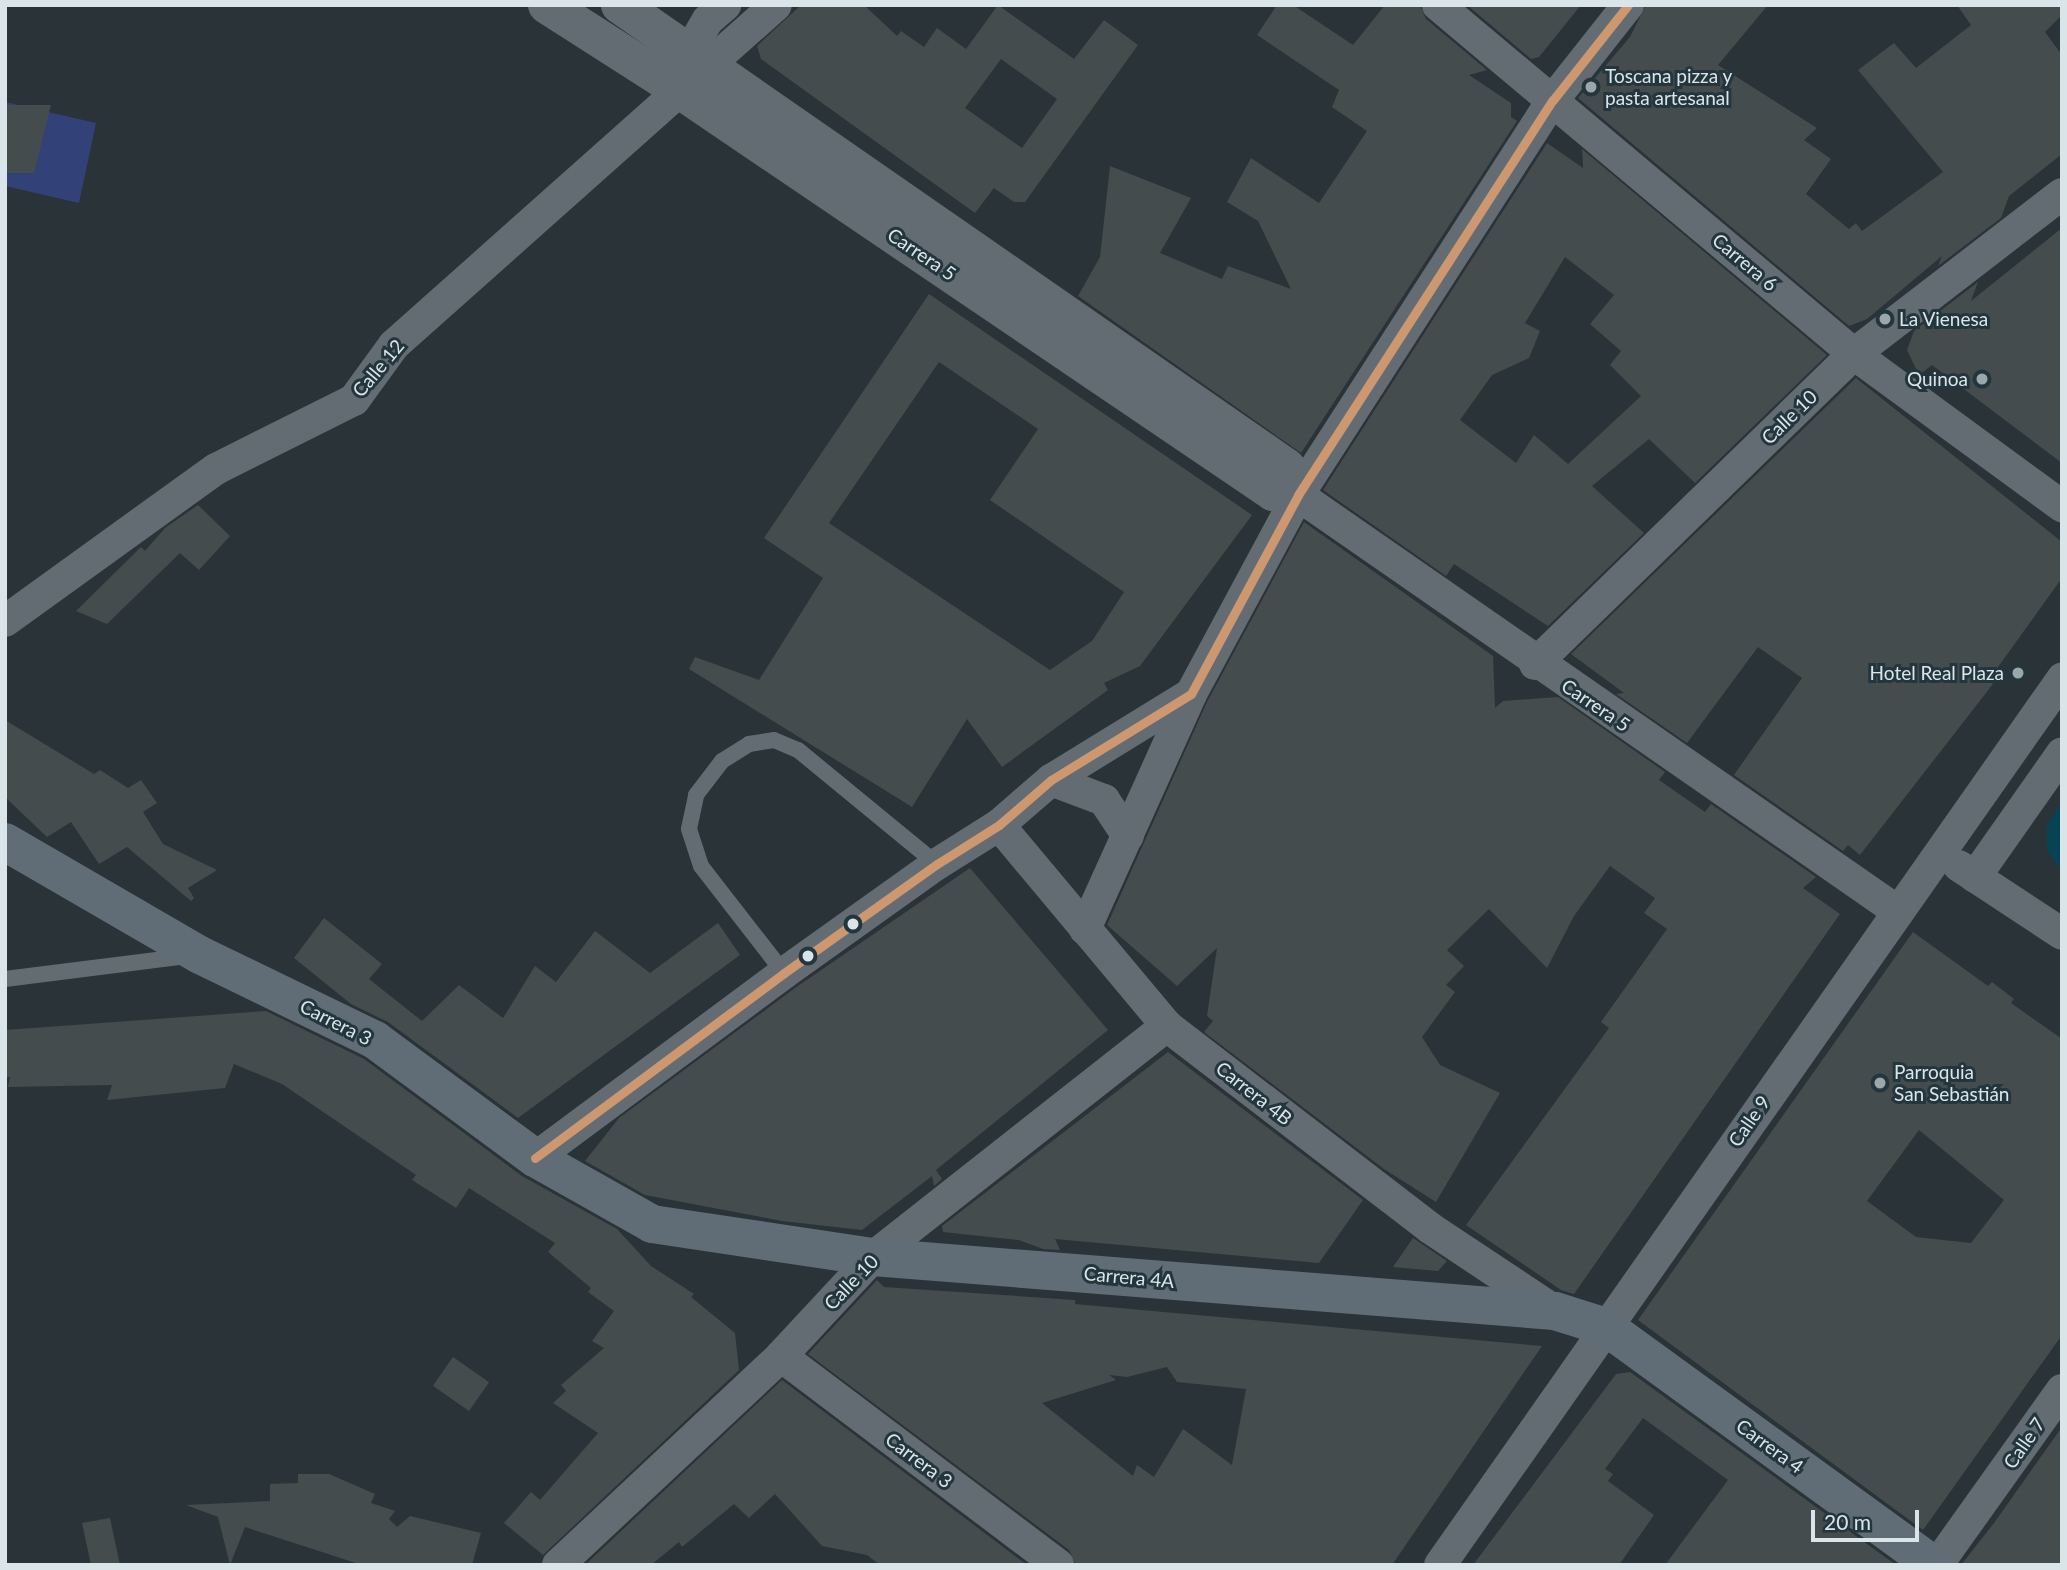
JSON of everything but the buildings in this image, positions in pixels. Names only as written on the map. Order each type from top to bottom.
[{"type":"main road","name":"Carrera 3","points":[[5,842],[200,955],[375,1040],[535,1158],[652,1224]]},
{"type":"main road","name":"Carrera 4A","points":[[652,1224],[873,1257],[1555,1311],[1606,1327]]},
{"type":"main road","name":"Carrera 4","points":[[1606,1327],[1936,1565]]},
{"type":"street","name":"Carrera 5","points":[[547,5],[693,70]]},
{"type":"street","name":"Carrera 5","points":[[620,5],[693,70],[1273,492],[1298,495],[1535,664],[1896,910]]},
{"type":"street","name":"Calle 12","points":[[693,70],[708,20],[725,5]]},
{"type":"street","name":"Calle 12","points":[[5,621],[216,469],[354,400],[394,345],[693,70],[776,5]]},
{"type":"street","name":"Carrera 6","points":[[1438,5],[1854,355],[2062,506]]},
{"type":"street","points":[[1085,929],[1191,694],[1298,495],[1553,100],[1628,5]]},
{"type":"street","name":"Calle 10","points":[[1535,664],[1854,355],[2062,194]]},
{"type":"street","name":"Calle 9","points":[[1440,1565],[1896,910],[1940,854],[2062,679]]},
{"type":"street","points":[[535,1158],[784,973],[937,864],[999,825],[1051,780],[1191,694]]},
{"type":"street","points":[[1975,877],[2062,752]]},
{"type":"street","points":[[1051,780],[1104,800],[1128,836]]},
{"type":"street","name":"Carrera 4B","points":[[999,825],[1167,1026],[1430,1228],[1555,1311]]},
{"type":"street","points":[[1940,854],[2062,934]]},
{"type":"street","name":"Calle 10","points":[[558,1565],[780,1356],[873,1257],[1167,1026]]},
{"type":"street","name":"Carrera 3","points":[[780,1356],[1058,1565]]},
{"type":"street","name":"Calle 7","points":[[1936,1565],[2062,1390]]},
{"type":"lane","points":[[784,973],[701,866],[689,829],[696,795],[722,761],[749,744],[774,740],[798,750],[937,864]]},
{"type":"lane","points":[[5,979],[200,955]]},
{"type":"shaded area","points":[[2062,802],[2062,872],[2047,850],[2047,824]]},
{"type":"water","points":[[5,102],[96,123],[79,203],[5,186]]},
{"type":"transit line","points":[[535,1158],[784,973],[937,864],[999,825],[1051,780],[1191,694],[1298,495],[1553,100],[1628,5]]},
{"type":"place","name":"Toscana pizza y pasta artesanal","points":[[1591,87]]},
{"type":"place","name":"La Vienesa","points":[[1885,319]]},
{"type":"place","name":"Quinoa","points":[[1982,379]]},
{"type":"place","name":"Hotel Real Plaza","points":[[2018,673]]},
{"type":"place","name":"Parroquia San Sebastián","points":[[1880,1083]]}]
